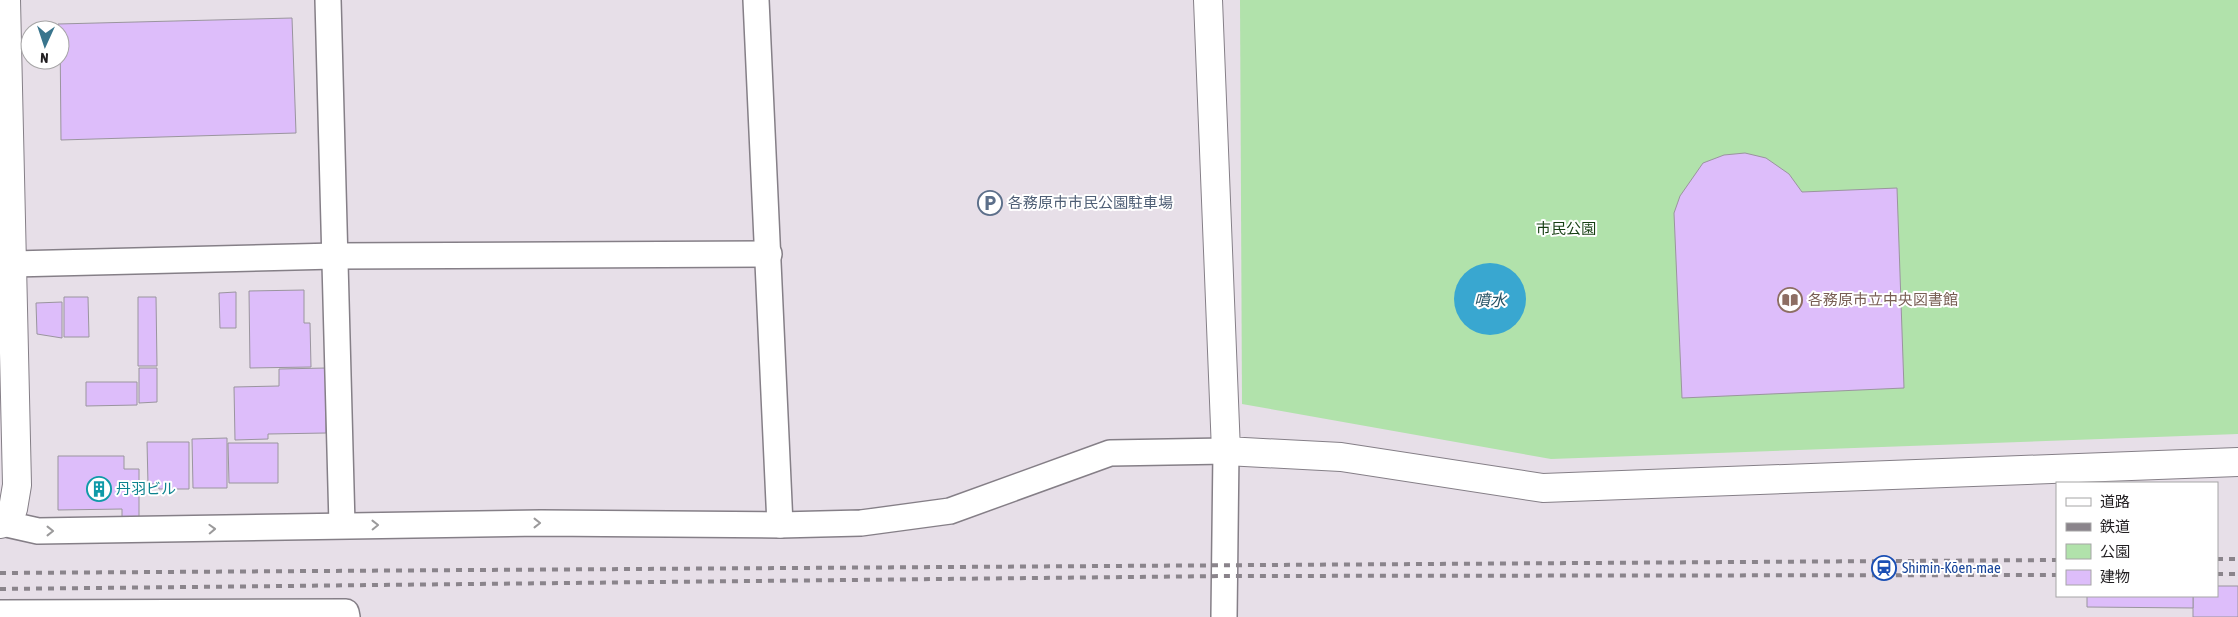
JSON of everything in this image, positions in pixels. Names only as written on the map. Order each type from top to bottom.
[{"type":"street","points":[[6,0],[17,485],[13,509],[1,523],[38,531],[167,531],[342,525],[541,523],[780,525],[861,523],[950,510],[1110,453],[1226,451],[1341,457],[1543,488],[2238,462]]},
{"type":"street","points":[[328,0],[342,525]]},
{"type":"street","points":[[756,0],[780,525]]},
{"type":"street","points":[[1208,0],[1226,451],[1224,617]]},
{"type":"street","points":[[13,264],[335,256],[768,254]]},
{"type":"street","points":[[0,613],[346,612],[346,617]]},
{"type":"green space","name":"市民公園","points":[[1240,0],[2238,0],[2238,434],[1551,459],[1242,404]]},
{"type":"water","name":"噴水","points":[[1490,263],[1510,269],[1520,279],[1526,299],[1520,319],[1510,329],[1490,335],[1470,329],[1460,319],[1454,299],[1460,279],[1470,269]]},
{"type":"building","points":[[292,18],[296,133],[61,140],[60,70],[70,70],[70,24]]},
{"type":"building","name":"各務原市立中央図書館","points":[[1745,153],[1766,158],[1789,174],[1802,192],[1897,188],[1904,388],[1682,398],[1674,213],[1680,196],[1703,163],[1724,155]]},
{"type":"building","points":[[304,290],[304,323],[310,323],[311,367],[250,368],[249,291]]},
{"type":"building","points":[[236,292],[236,328],[220,328],[219,293]]},
{"type":"building","points":[[64,297],[88,297],[89,337],[64,337]]},
{"type":"building","points":[[138,297],[156,297],[157,366],[138,366]]},
{"type":"building","points":[[62,302],[62,338],[37,334],[36,303]]},
{"type":"building","points":[[139,368],[157,368],[157,402],[139,403]]},
{"type":"building","points":[[326,368],[326,433],[268,434],[268,439],[235,440],[234,387],[279,386],[279,369]]},
{"type":"building","points":[[86,382],[137,382],[137,405],[86,406]]},
{"type":"building","points":[[227,438],[227,488],[193,488],[192,439]]},
{"type":"building","points":[[147,442],[189,442],[189,489],[159,489],[158,484],[148,484]]},
{"type":"building","points":[[228,443],[278,443],[278,483],[229,483]]},
{"type":"building","name":"丹羽ビル","points":[[58,456],[124,456],[124,469],[139,469],[139,519],[122,519],[122,509],[58,510]]},
{"type":"building","points":[[2218,586],[2238,586],[2238,617],[2193,617],[2193,597],[2218,597]]},
{"type":"building","points":[[2087,597],[2193,597],[2193,608],[2087,607]]},
{"type":"railway","points":[[2218,559],[2238,559]]},
{"type":"railway","points":[[0,573],[2056,560]]},
{"type":"railway","points":[[2218,574],[2238,574]]},
{"type":"railway","points":[[0,589],[1224,576],[2056,575]]},
{"type":"place","name":"各務原市市民公園駐車場","points":[[990,203]]},
{"type":"place","name":"各務原市立中央図書館","points":[[1790,300]]},
{"type":"place","name":"丹羽ビル","points":[[99,489]]},
{"type":"place","name":"Shimin-Kōen-mae","points":[[1884,568]]}]
